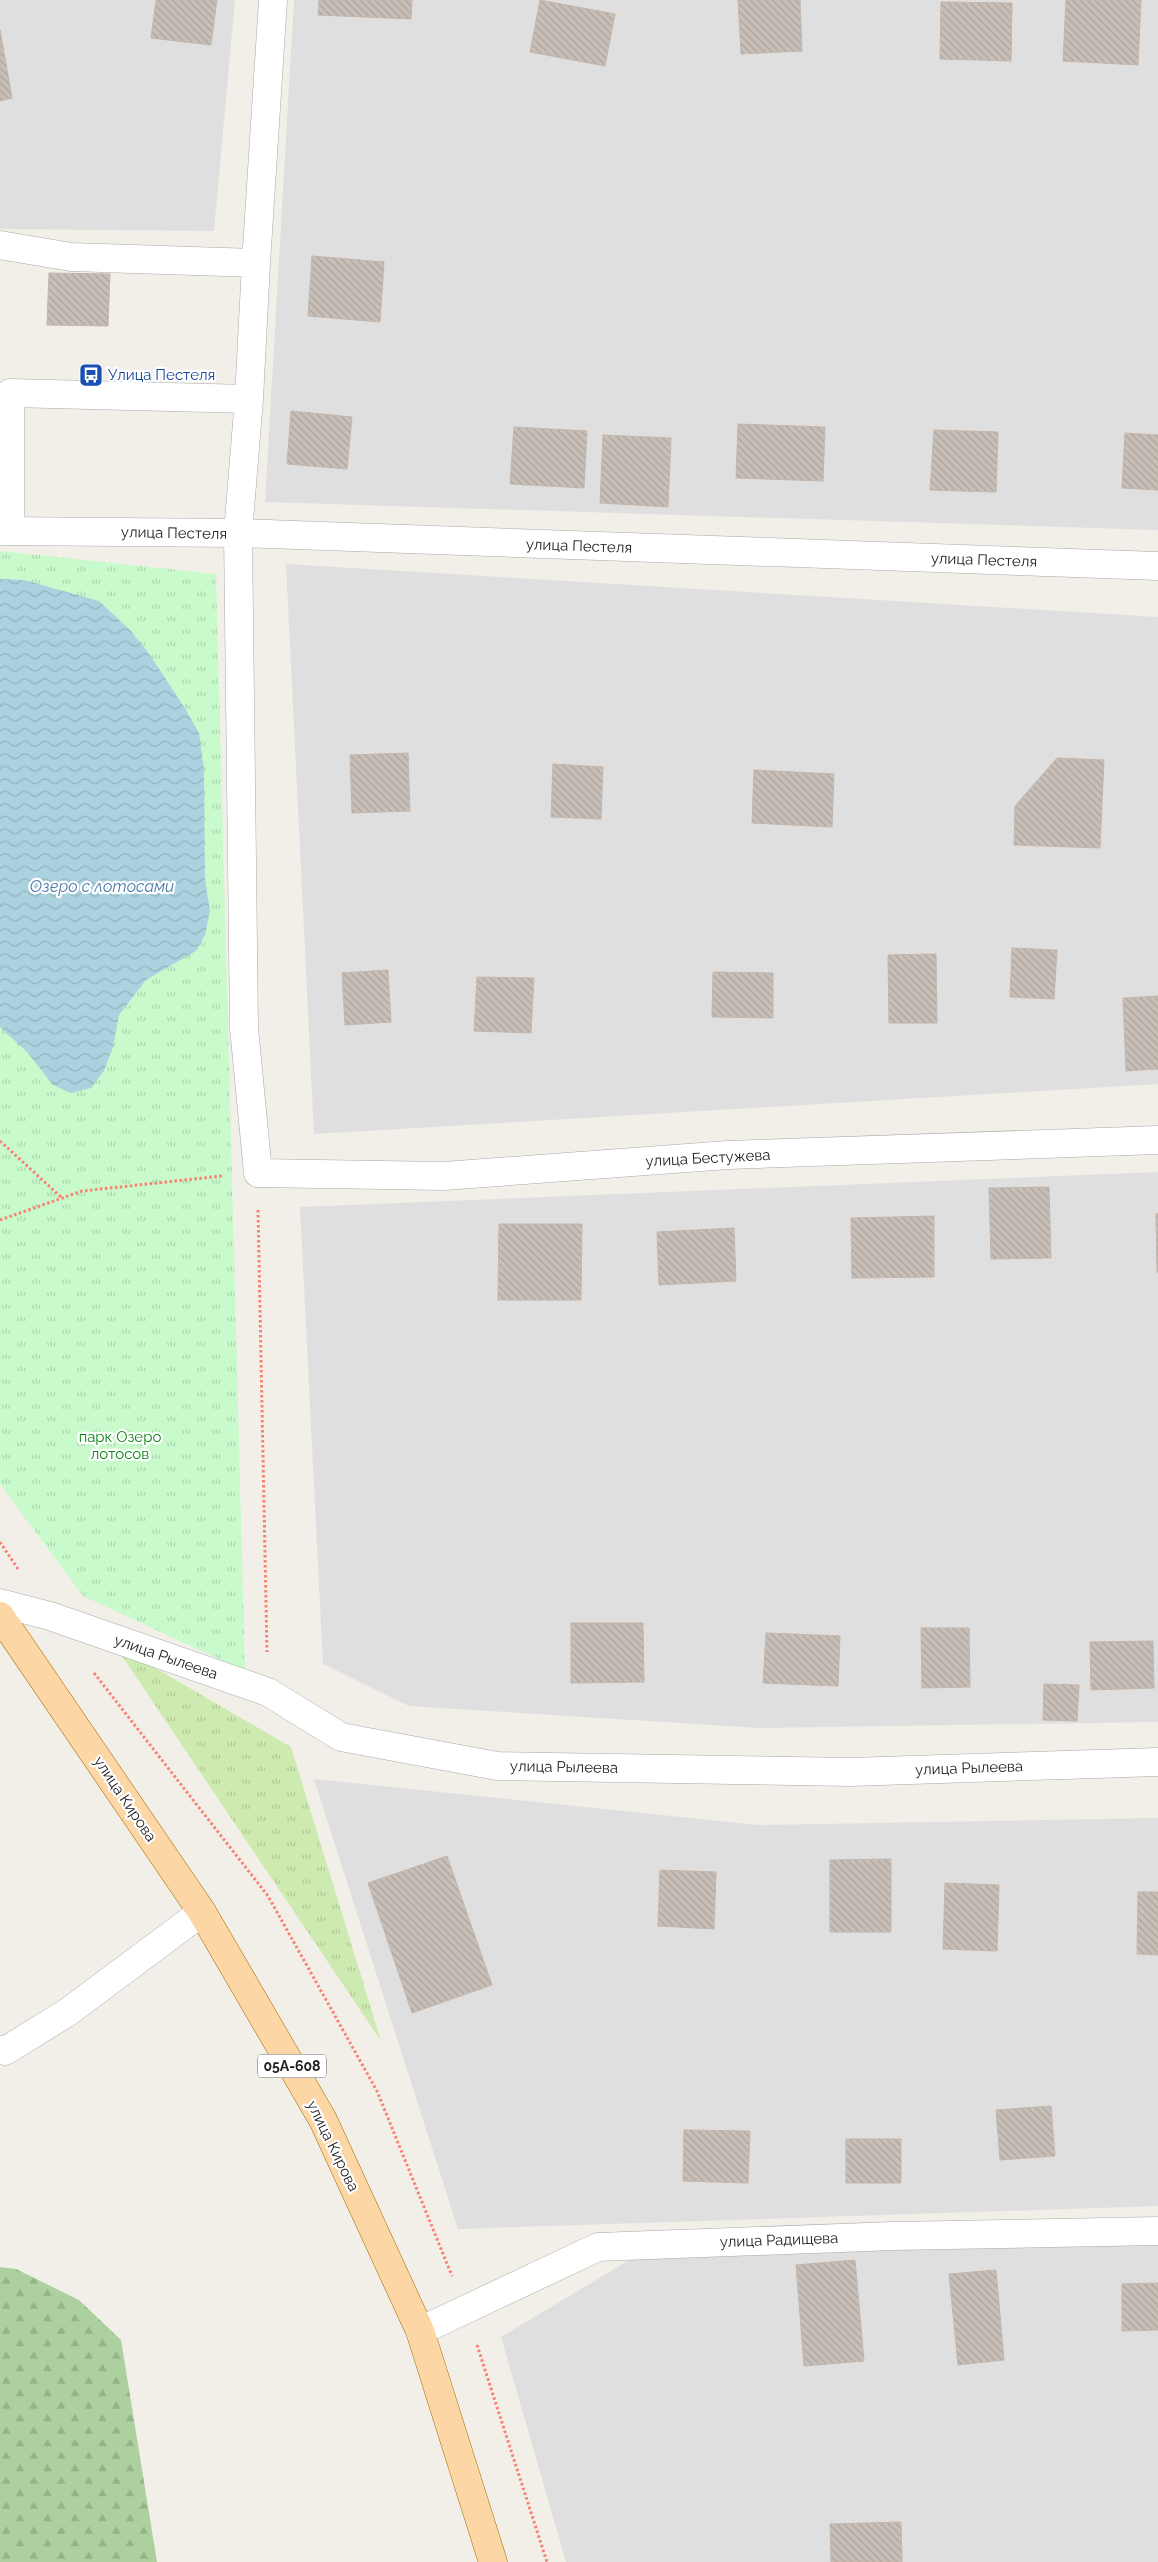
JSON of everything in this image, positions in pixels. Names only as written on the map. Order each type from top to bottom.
[{"type":"main road","name":"улица Кирова","points":[[0,1616],[202,1912],[323,2120],[420,2331],[493,2562]]},
{"type":"street","points":[[258,1173],[244,1028],[238,533],[249,399],[273,0]]},
{"type":"street","points":[[0,244],[71,257],[256,262]]},
{"type":"street","points":[[5,531],[10,393],[249,399]]},
{"type":"street","name":"улица Пестеля","points":[[5,531],[238,533],[1158,566]]},
{"type":"street","name":"улица Бестужева","points":[[258,1173],[444,1176],[728,1155],[1158,1140]]},
{"type":"street","name":"улица Рылеева","points":[[0,1602],[50,1616],[268,1692],[341,1738],[497,1766],[850,1772],[1158,1762]]},
{"type":"street","points":[[0,2050],[5,2051],[68,2012],[202,1912]]},
{"type":"street","name":"улица Радищева","points":[[420,2331],[598,2247],[893,2236],[1158,2231]]},
{"type":"path","points":[[0,1141],[62,1198]]},
{"type":"path","points":[[0,1220],[82,1191],[258,1173],[268,1692]]},
{"type":"shaded area","points":[[0,0],[235,0],[214,231],[0,229]]},
{"type":"shaded area","points":[[294,0],[1158,0],[1158,530],[265,502]]},
{"type":"shaded area","points":[[286,564],[1158,617],[1158,1084],[314,1134]]},
{"type":"shaded area","points":[[1158,1172],[1158,1722],[759,1728],[409,1706],[323,1664],[300,1207]]},
{"type":"shaded area","points":[[314,1779],[758,1825],[1158,1818],[1158,2206],[458,2229]]},
{"type":"shaded area","points":[[1158,2236],[1158,2562],[566,2562],[501,2337],[651,2247]]},
{"type":"green space","name":"парк Озеро лотосов","points":[[0,551],[216,574],[245,1671],[83,1596],[0,1484]]},
{"type":"green space","points":[[114,1644],[291,1747],[381,2041]]},
{"type":"green space","points":[[0,2267],[16,2269],[79,2300],[121,2340],[157,2562],[0,2562]]},
{"type":"water","name":"Озеро с лотосами","points":[[0,579],[24,580],[99,601],[130,630],[150,655],[199,733],[204,770],[205,880],[210,910],[205,935],[196,951],[146,980],[119,1015],[113,1047],[104,1071],[91,1088],[71,1093],[53,1085],[27,1052],[0,1027]]},
{"type":"building","points":[[156,0],[217,0],[211,45],[151,38]]},
{"type":"building","points":[[319,0],[412,0],[411,19],[318,15]]},
{"type":"building","points":[[540,0],[615,14],[605,66],[530,52]]},
{"type":"building","points":[[738,0],[800,0],[802,51],[741,54]]},
{"type":"building","points":[[1066,0],[1141,0],[1138,65],[1063,61]]},
{"type":"building","points":[[941,2],[1012,3],[1011,61],[940,59]]},
{"type":"building","points":[[0,30],[12,98],[0,101]]},
{"type":"building","points":[[312,256],[384,262],[380,322],[308,316]]},
{"type":"building","points":[[49,273],[110,274],[108,326],[47,325]]},
{"type":"building","points":[[291,411],[352,417],[347,469],[287,464]]},
{"type":"building","points":[[738,424],[825,427],[823,481],[736,478]]},
{"type":"building","points":[[514,427],[587,431],[584,488],[510,484]]},
{"type":"building","points":[[934,430],[998,432],[996,492],[930,490]]},
{"type":"building","points":[[1125,433],[1158,435],[1158,490],[1122,488]]},
{"type":"building","points":[[603,435],[671,438],[668,507],[600,503]]},
{"type":"building","points":[[408,753],[410,811],[352,813],[350,755]]},
{"type":"building","points":[[1057,758],[1104,760],[1100,848],[1014,845],[1015,806]]},
{"type":"building","points":[[553,764],[603,767],[601,819],[551,817]]},
{"type":"building","points":[[754,770],[834,774],[832,827],[752,823]]},
{"type":"building","points":[[1012,948],[1057,950],[1054,999],[1010,997]]},
{"type":"building","points":[[936,954],[937,1023],[889,1023],[888,955]]},
{"type":"building","points":[[388,970],[391,1022],[345,1025],[342,973]]},
{"type":"building","points":[[713,972],[773,973],[773,1018],[712,1017]]},
{"type":"building","points":[[477,977],[534,978],[531,1033],[474,1031]]},
{"type":"building","points":[[1158,996],[1158,1069],[1126,1071],[1123,998]]},
{"type":"building","points":[[1049,1187],[1051,1258],[991,1259],[989,1188]]},
{"type":"building","points":[[1156,1214],[1158,1214],[1158,1272],[1157,1272]]},
{"type":"building","points":[[934,1216],[934,1277],[852,1278],[851,1218]]},
{"type":"building","points":[[499,1224],[582,1224],[581,1300],[498,1300]]},
{"type":"building","points":[[734,1228],[736,1281],[659,1285],[657,1232]]},
{"type":"building","points":[[571,1623],[643,1623],[644,1682],[571,1683]]},
{"type":"building","points":[[921,1628],[969,1628],[970,1687],[922,1688]]},
{"type":"building","points":[[766,1633],[840,1636],[838,1686],[763,1683]]},
{"type":"building","points":[[1153,1641],[1154,1688],[1091,1690],[1090,1642]]},
{"type":"building","points":[[1044,1684],[1079,1685],[1077,1721],[1043,1720]]},
{"type":"building","points":[[447,1856],[492,1985],[412,2013],[368,1883]]},
{"type":"building","points":[[891,1859],[891,1932],[830,1932],[830,1860]]},
{"type":"building","points":[[660,1870],[716,1872],[714,1929],[658,1926]]},
{"type":"building","points":[[945,1883],[999,1885],[997,1951],[943,1949]]},
{"type":"building","points":[[1138,1892],[1158,1892],[1158,1955],[1137,1954]]},
{"type":"building","points":[[1051,2106],[1055,2156],[1000,2160],[996,2110]]},
{"type":"building","points":[[684,2130],[750,2131],[748,2183],[683,2181]]},
{"type":"building","points":[[846,2139],[901,2139],[901,2183],[846,2183]]},
{"type":"building","points":[[855,2260],[864,2361],[804,2366],[796,2265]]},
{"type":"building","points":[[996,2270],[1004,2360],[958,2365],[949,2274]]},
{"type":"building","points":[[1158,2283],[1158,2330],[1122,2331],[1122,2284]]},
{"type":"building","points":[[901,2522],[902,2562],[831,2562],[830,2524]]},
{"type":"place","name":"Улица Пестеля","points":[[91,375]]}]
